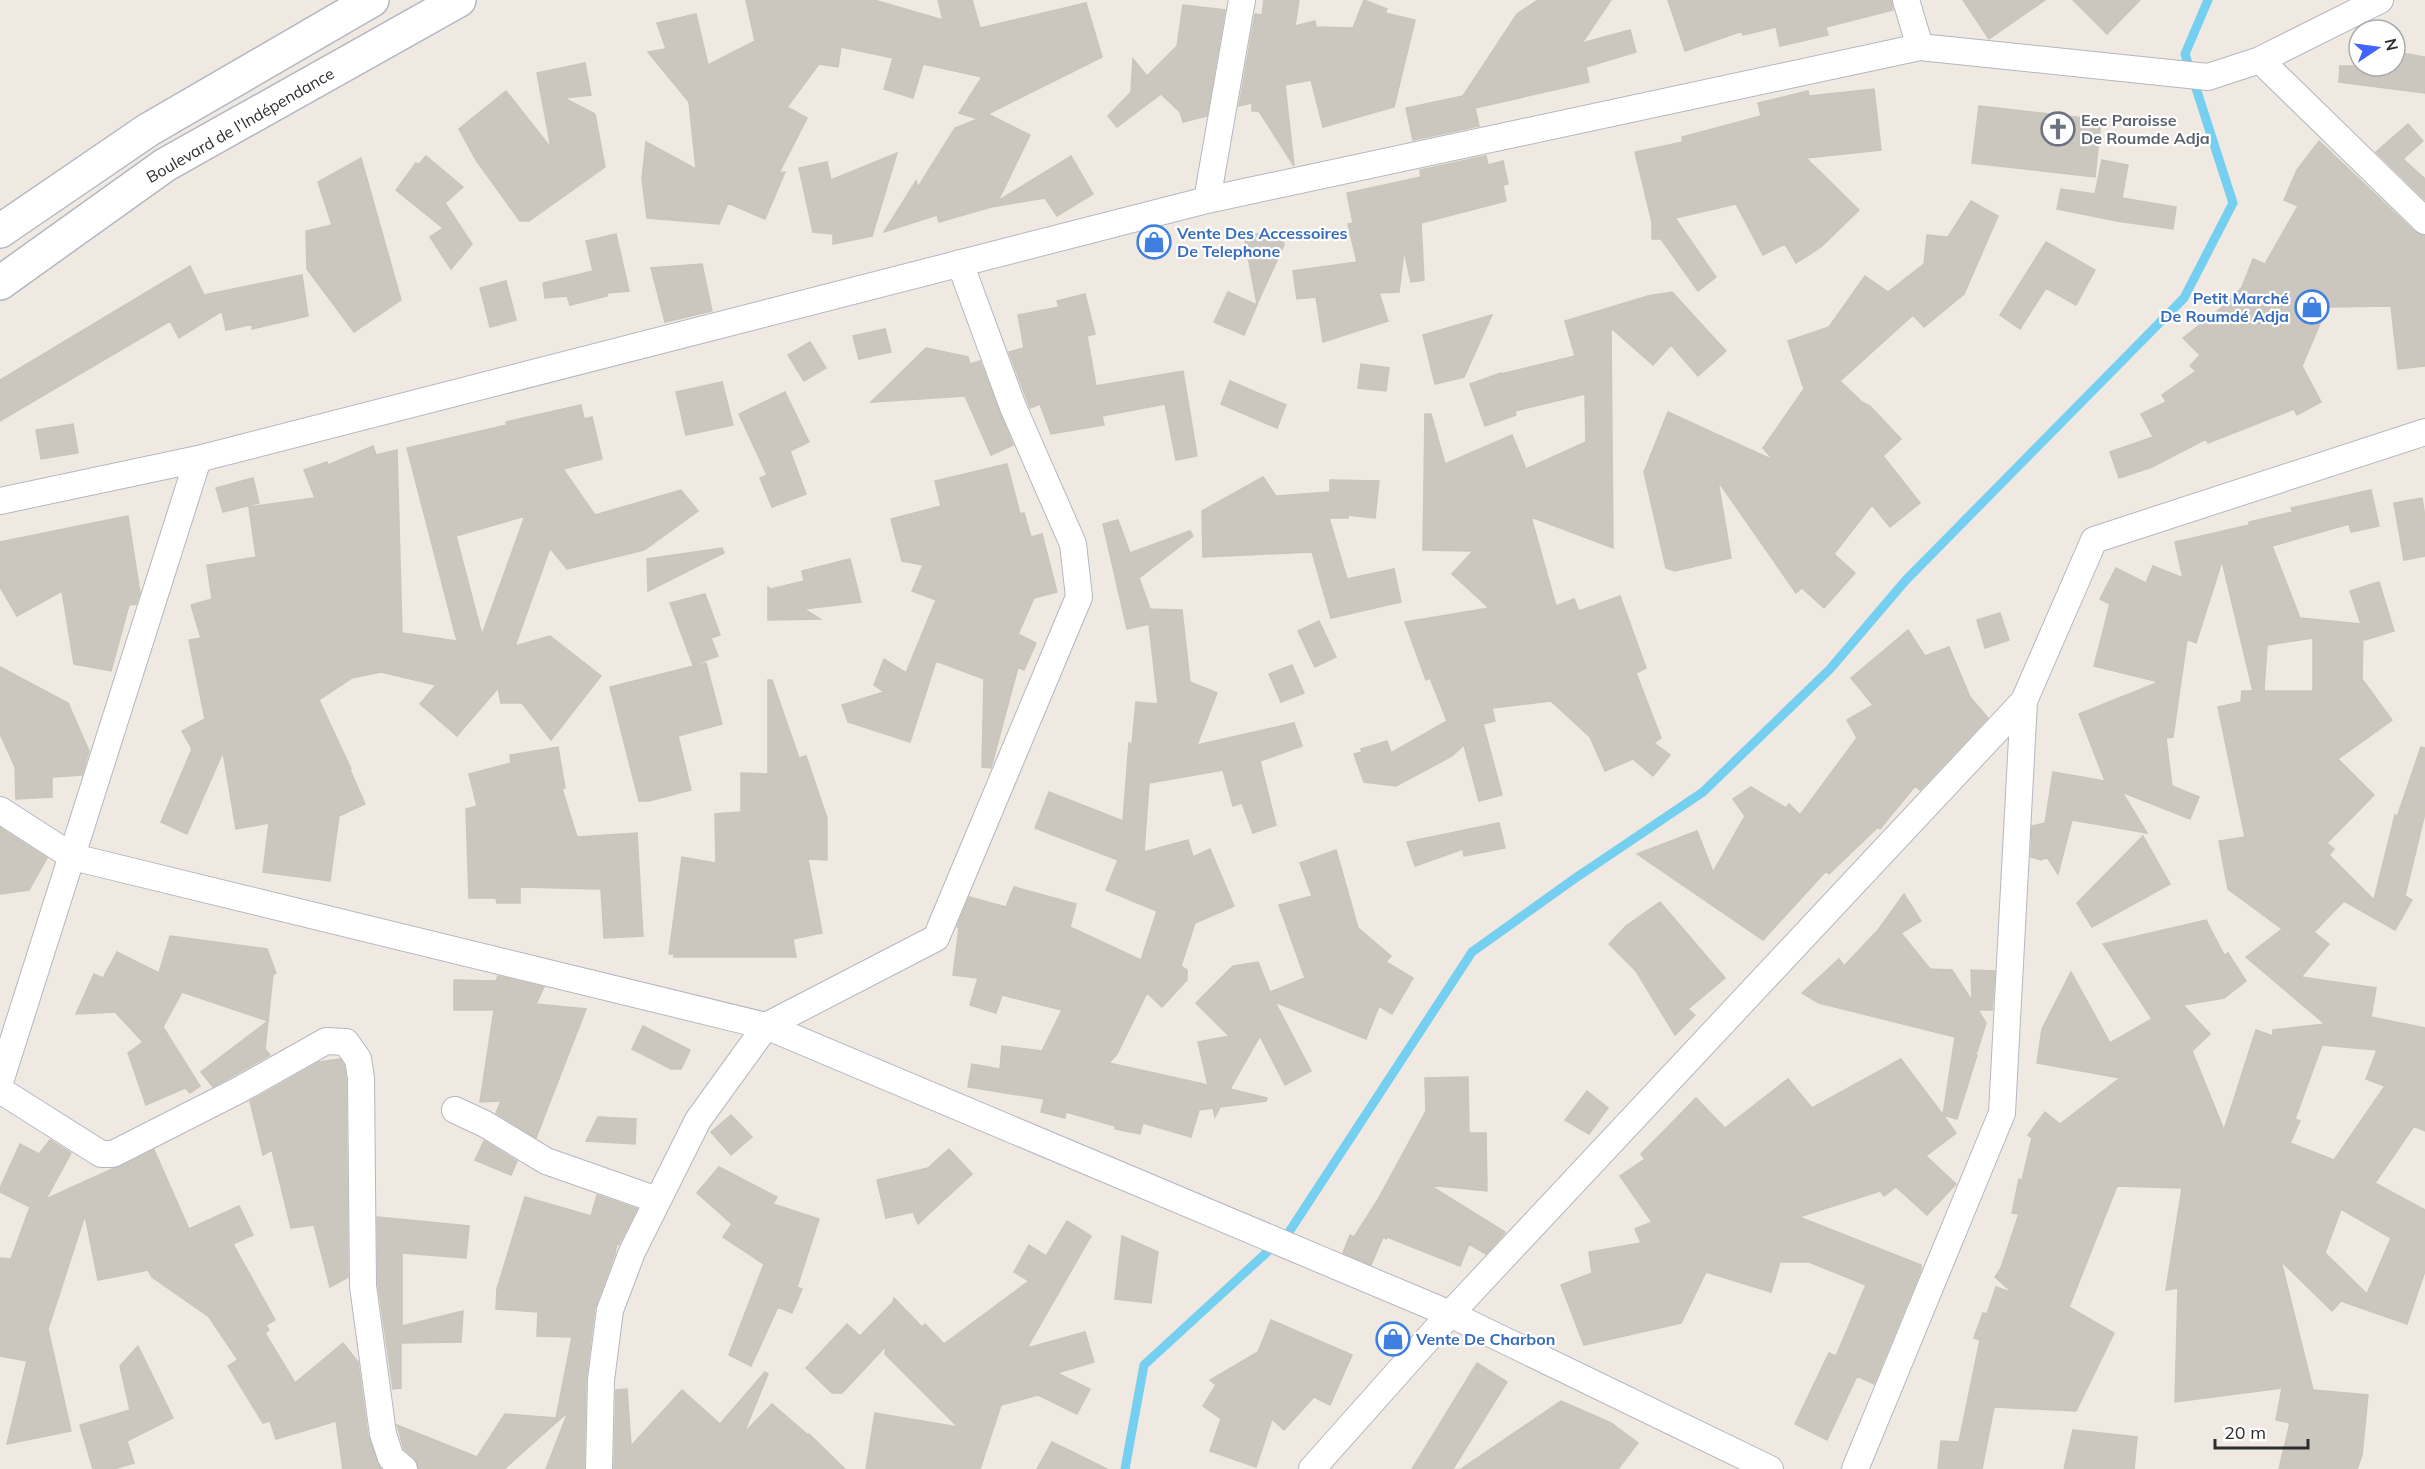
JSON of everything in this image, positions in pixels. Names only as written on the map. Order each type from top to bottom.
[{"type":"main road","points":[[0,231],[148,130],[372,0]]},
{"type":"main road","name":"Boulevard de l'Indépendance","points":[[0,283],[165,165],[459,0]]},
{"type":"street","points":[[1207,200],[1242,0]]},
{"type":"street","points":[[1906,0],[1920,47]]},
{"type":"street","points":[[0,501],[198,459],[1207,200],[1920,47],[2208,77],[2260,60],[2380,0]]},
{"type":"street","points":[[2260,60],[2425,221]]},
{"type":"street","points":[[599,1469],[601,1380],[610,1310],[632,1252],[698,1120],[766,1026],[936,938],[1079,597],[1073,544],[1013,406],[960,263]]},
{"type":"street","points":[[1312,1469],[1450,1314],[2024,701],[2094,540],[2425,432]]},
{"type":"street","points":[[0,1082],[198,459]]},
{"type":"street","points":[[1855,1469],[2002,1113],[2024,701]]},
{"type":"street","points":[[0,810],[73,857],[766,1026],[1450,1314],[1770,1469]]},
{"type":"street","points":[[0,1090],[102,1154],[113,1154],[239,1090],[326,1041],[346,1042],[358,1059],[362,1078],[363,1286],[382,1434],[390,1458],[404,1469]]},
{"type":"street","points":[[455,1110],[485,1124],[546,1161],[657,1200]]},
{"type":"building","points":[[746,0],[874,0],[943,20],[938,0],[972,0],[980,28],[1086,3],[1102,57],[988,114],[1030,135],[998,201],[1071,156],[1093,194],[1057,216],[1045,198],[991,207],[939,222],[937,215],[884,232],[916,181],[918,187],[955,128],[978,119],[959,113],[982,77],[923,64],[913,98],[884,89],[893,58],[841,47],[838,67],[819,64],[787,107],[807,118],[779,173],[785,172],[765,219],[728,203],[719,224],[647,218],[642,179],[646,142],[696,169],[689,102],[648,52],[666,49],[657,23],[696,14],[708,65],[755,41]]},
{"type":"building","points":[[1264,0],[1299,0],[1295,26],[1315,21],[1316,27],[1353,28],[1364,0],[1387,9],[1385,13],[1415,20],[1394,107],[1323,127],[1311,80],[1285,85],[1294,166],[1259,111],[1252,111],[1252,103],[1239,106],[1255,14],[1262,15]]},
{"type":"building","points":[[1538,0],[1611,0],[1582,43],[1630,30],[1636,52],[1586,67],[1589,82],[1475,108],[1479,126],[1413,140],[1406,108],[1463,96],[1517,14]]},
{"type":"building","points":[[1668,0],[1891,0],[1893,10],[1826,27],[1828,35],[1780,46],[1776,27],[1743,35],[1742,31],[1685,51]]},
{"type":"building","points":[[1963,0],[2045,0],[1989,39]]},
{"type":"building","points":[[2073,0],[2140,0],[2107,34]]},
{"type":"building","points":[[1183,5],[1225,10],[1207,116],[1183,122],[1180,112],[1161,94],[1117,127],[1108,116],[1131,92],[1133,59],[1147,76],[1177,46]]},
{"type":"building","points":[[2407,54],[2425,57],[2425,93],[2339,82],[2340,66],[2347,66],[2347,78],[2407,78]]},
{"type":"building","points":[[585,63],[591,95],[564,98],[595,114],[605,167],[529,221],[520,221],[476,160],[459,129],[506,91],[551,148],[537,73]]},
{"type":"building","points":[[1874,89],[1881,150],[1806,158],[1859,210],[1821,247],[1796,263],[1785,244],[1763,255],[1736,204],[1675,218],[1716,277],[1698,291],[1661,239],[1652,239],[1652,222],[1635,152],[1683,142],[1682,137],[1761,116],[1758,103],[1808,91],[1809,96]]},
{"type":"building","points":[[1979,106],[2101,120],[2095,177],[1972,163]]},
{"type":"building","points":[[2408,124],[2423,141],[2403,159],[2425,179],[2425,200],[2376,152]]},
{"type":"building","name":"Petit Marché De Roumdé Adja","points":[[2319,141],[2415,232],[2425,236],[2425,366],[2398,369],[2391,306],[2327,307],[2302,366],[2321,402],[2297,415],[2294,409],[2208,443],[2206,439],[2152,467],[2119,478],[2110,452],[2153,437],[2141,414],[2166,402],[2162,395],[2196,371],[2190,366],[2200,355],[2183,338],[2226,304],[2242,287],[2253,259],[2265,264],[2298,206],[2284,200],[2297,170]]},
{"type":"building","points":[[897,153],[872,236],[833,244],[833,234],[813,232],[799,168],[827,162],[831,180]]},
{"type":"building","points":[[426,156],[463,187],[445,203],[472,244],[451,269],[430,237],[443,228],[396,190],[416,163],[418,165]]},
{"type":"building","points":[[1486,156],[1488,165],[1503,161],[1508,184],[1503,185],[1506,201],[1421,223],[1424,280],[1411,282],[1404,251],[1399,292],[1379,293],[1388,321],[1323,342],[1316,297],[1297,299],[1293,271],[1357,262],[1348,224],[1353,223],[1347,193],[1421,177],[1420,170]]},
{"type":"building","points":[[361,158],[401,300],[354,332],[307,269],[306,231],[332,225],[318,182]]},
{"type":"building","points":[[2102,160],[2128,165],[2122,198],[2176,207],[2173,229],[2057,209],[2061,189],[2095,194]]},
{"type":"building","points":[[1971,201],[1998,216],[1964,294],[1924,327],[1913,315],[1840,381],[1862,402],[1870,406],[1901,439],[1883,456],[1920,503],[1890,527],[1872,505],[1834,554],[1855,573],[1824,608],[1802,588],[1796,593],[1718,481],[1731,558],[1675,571],[1666,568],[1644,472],[1668,412],[1773,460],[1763,448],[1804,389],[1788,341],[1829,327],[1865,276],[1888,292],[1924,264],[1927,235],[1948,237]]},
{"type":"building","points":[[1281,230],[1284,245],[1257,304],[1244,236]]},
{"type":"building","points":[[616,234],[629,291],[607,293],[607,296],[570,305],[567,296],[545,298],[543,283],[593,271],[586,241]]},
{"type":"building","points":[[2046,242],[2095,270],[2076,305],[2046,288],[2020,329],[2000,315]]},
{"type":"building","points":[[702,264],[712,311],[665,322],[651,268]]},
{"type":"building","points":[[190,266],[204,295],[302,275],[308,316],[252,329],[253,324],[226,330],[222,311],[179,338],[170,321],[0,421],[0,380]]},
{"type":"building","points":[[506,281],[516,320],[490,327],[480,288]]},
{"type":"building","points":[[1228,292],[1257,305],[1244,335],[1214,322]]},
{"type":"building","points":[[1672,292],[1726,351],[1698,376],[1671,345],[1653,365],[1611,328],[1613,548],[1531,517],[1556,606],[1574,599],[1579,611],[1620,596],[1646,668],[1636,673],[1661,738],[1654,743],[1670,755],[1653,776],[1633,759],[1605,771],[1590,737],[1551,701],[1492,708],[1495,721],[1483,724],[1502,795],[1479,801],[1464,745],[1452,756],[1396,786],[1364,782],[1354,754],[1362,752],[1361,749],[1387,741],[1391,753],[1447,721],[1430,678],[1426,680],[1405,622],[1489,608],[1452,574],[1473,551],[1423,550],[1425,414],[1431,414],[1445,464],[1512,435],[1526,469],[1586,442],[1585,394],[1515,411],[1516,415],[1485,426],[1470,384],[1501,373],[1575,356],[1565,321],[1648,296]]},
{"type":"building","points":[[1085,294],[1095,334],[1087,336],[1096,386],[1183,371],[1197,456],[1176,460],[1165,404],[1102,416],[1104,425],[1051,434],[1040,404],[1030,408],[1009,352],[1024,348],[1018,315],[1059,307],[1057,301]]},
{"type":"building","points":[[1492,315],[1464,377],[1435,384],[1423,335]]},
{"type":"building","points":[[885,329],[891,352],[859,359],[853,336]]},
{"type":"building","points":[[810,342],[826,368],[804,381],[788,355]]},
{"type":"building","points":[[926,348],[968,357],[970,364],[980,361],[1013,445],[991,455],[965,396],[871,402]]},
{"type":"building","points":[[1361,364],[1389,368],[1386,391],[1358,388]]},
{"type":"building","points":[[1230,381],[1286,405],[1277,428],[1221,404]]},
{"type":"building","points":[[722,382],[733,425],[686,435],[676,392]]},
{"type":"building","points":[[785,392],[809,442],[790,451],[806,494],[772,507],[760,478],[767,475],[739,414]]},
{"type":"building","points":[[581,405],[584,419],[592,417],[602,459],[563,469],[595,515],[681,490],[698,511],[644,550],[567,569],[550,548],[515,646],[550,636],[601,676],[551,740],[522,703],[501,703],[498,688],[457,736],[420,704],[436,685],[381,672],[352,678],[319,700],[365,804],[339,816],[330,881],[263,872],[269,823],[236,829],[223,752],[187,834],[161,822],[192,749],[182,731],[205,719],[189,640],[201,638],[191,605],[212,599],[207,565],[256,557],[249,507],[315,498],[304,470],[327,462],[328,465],[373,446],[376,455],[397,450],[402,633],[457,641],[407,448],[507,425],[506,422]],"holes":[[[525,516],[482,635],[456,536]]]},
{"type":"building","points":[[73,424],[78,453],[41,459],[36,430]]},
{"type":"building","points":[[1007,464],[1020,514],[1024,513],[1031,537],[1042,534],[1057,592],[1034,598],[1018,634],[1036,643],[1024,670],[1018,667],[991,768],[982,767],[984,679],[936,661],[910,742],[848,722],[842,705],[884,692],[874,685],[884,659],[906,673],[936,600],[912,591],[923,565],[902,561],[891,519],[941,506],[935,481]]},
{"type":"building","points":[[1263,477],[1276,496],[1330,492],[1330,480],[1379,481],[1375,518],[1348,515],[1348,518],[1329,518],[1347,579],[1394,569],[1401,602],[1331,618],[1312,552],[1203,557],[1202,511]]},
{"type":"building","points":[[253,478],[259,503],[223,512],[216,488]]},
{"type":"building","points":[[2371,490],[2379,526],[2351,532],[2349,524],[2272,546],[2300,618],[2361,624],[2350,591],[2379,582],[2394,631],[2365,640],[2363,633],[2362,679],[2392,720],[2338,759],[2374,795],[2327,843],[2334,849],[2329,855],[2374,900],[2395,815],[2397,817],[2421,747],[2425,748],[2425,813],[2405,896],[2412,900],[2395,930],[2344,901],[2314,932],[2329,944],[2301,977],[2376,988],[2371,1017],[2425,1028],[2425,1131],[2414,1126],[2375,1183],[2425,1210],[2425,1271],[2407,1324],[2341,1301],[2332,1311],[2281,1261],[2313,1390],[2368,1395],[2362,1455],[2357,1469],[2279,1469],[2290,1423],[2276,1420],[2282,1388],[2175,1402],[2178,1288],[2166,1290],[2182,1188],[2117,1186],[2069,1307],[2114,1333],[2076,1411],[1994,1407],[1982,1469],[1938,1469],[1941,1441],[1959,1442],[1980,1340],[1974,1338],[1983,1313],[1987,1314],[1996,1287],[2013,1293],[1995,1277],[2001,1268],[2019,1214],[2012,1213],[2019,1179],[2022,1180],[2032,1138],[2028,1135],[2045,1112],[2060,1124],[2120,1078],[2037,1063],[2042,1029],[2071,972],[2110,1043],[2152,1019],[2103,944],[2206,920],[2224,955],[2228,953],[2246,981],[2224,998],[2183,1005],[2210,1034],[2192,1051],[2224,1130],[2256,1030],[2273,1036],[2273,1030],[2325,1024],[2246,957],[2282,929],[2228,889],[2219,841],[2245,837],[2218,707],[2241,702],[2242,691],[2253,691],[2222,561],[2196,643],[2187,639],[2173,737],[2166,738],[2172,786],[2199,797],[2190,819],[2122,792],[2147,833],[2072,820],[2058,874],[2047,857],[2041,860],[2031,857],[2032,826],[2045,823],[2053,772],[2105,781],[2079,714],[2159,682],[2094,666],[2110,604],[2100,599],[2116,568],[2146,583],[2153,566],[2183,578],[2175,542],[2249,525],[2249,522],[2293,512],[2291,508]],"holes":[[[2313,638],[2313,691],[2264,691],[2267,645]],[[2322,1045],[2377,1050],[2366,1079],[2385,1086],[2334,1160],[2290,1143],[2300,1121],[2295,1119]],[[2341,1209],[2391,1238],[2367,1294],[2325,1253]]]},
{"type":"building","points":[[2422,498],[2425,517],[2425,556],[2404,560],[2394,503]]},
{"type":"building","points":[[128,516],[140,593],[136,604],[129,605],[111,671],[74,664],[62,591],[17,616],[0,587],[0,542]]},
{"type":"building","points":[[1118,520],[1130,553],[1190,531],[1193,536],[1139,578],[1150,609],[1182,610],[1190,682],[1217,693],[1197,745],[1294,723],[1302,746],[1260,761],[1276,825],[1253,833],[1242,803],[1233,806],[1223,770],[1149,783],[1144,852],[1188,840],[1193,857],[1210,849],[1234,906],[1195,923],[1181,966],[1187,970],[1187,980],[1162,1007],[1147,993],[1117,1054],[1109,1063],[1208,1085],[1198,1042],[1229,1036],[1196,1003],[1233,966],[1258,962],[1270,992],[1305,978],[1279,905],[1312,896],[1300,863],[1336,850],[1358,928],[1391,956],[1386,962],[1413,978],[1392,1014],[1379,1006],[1366,1039],[1275,1002],[1311,1071],[1285,1085],[1260,1036],[1230,1089],[1267,1098],[1266,1101],[1220,1107],[1215,1117],[1213,1108],[1199,1110],[1191,1137],[1143,1123],[1140,1134],[1115,1129],[1115,1126],[1066,1112],[1065,1118],[1041,1112],[1044,1099],[968,1087],[972,1064],[1000,1069],[1002,1046],[1042,1051],[1062,1010],[1002,995],[996,1013],[970,1005],[978,978],[953,975],[959,928],[957,927],[969,897],[1006,907],[1014,887],[1076,904],[1070,927],[1141,960],[1157,911],[1106,890],[1118,860],[1035,828],[1049,792],[1123,821],[1129,743],[1132,744],[1136,702],[1158,704],[1149,624],[1127,629],[1103,524]]},
{"type":"building","points":[[722,548],[724,553],[648,591],[647,559]]},
{"type":"building","points":[[850,559],[861,602],[804,609],[820,619],[768,620],[768,587],[771,589],[804,581],[802,571]]},
{"type":"building","points":[[705,594],[720,635],[711,638],[718,656],[693,665],[670,603]]},
{"type":"building","points":[[2000,613],[2009,640],[1985,648],[1977,620]]},
{"type":"building","points":[[1319,621],[1336,657],[1315,667],[1298,631]]},
{"type":"building","points":[[1908,630],[1925,656],[1949,647],[1970,697],[1988,718],[1920,790],[1915,786],[1880,829],[1878,827],[1829,874],[1826,871],[1763,940],[1637,854],[1697,831],[1713,872],[1745,816],[1733,799],[1751,787],[1786,808],[1789,804],[1800,815],[1857,738],[1847,720],[1873,705],[1851,678]]},
{"type":"building","points":[[706,663],[722,724],[678,736],[691,790],[649,801],[639,801],[610,687]]},
{"type":"building","points":[[1292,665],[1304,693],[1281,702],[1269,674]]},
{"type":"building","points":[[0,667],[68,703],[89,751],[82,775],[52,777],[52,797],[16,799],[15,767],[0,734]]},
{"type":"building","points":[[768,680],[772,680],[799,758],[806,756],[827,818],[827,860],[808,859],[822,933],[793,939],[796,957],[674,957],[674,954],[669,954],[682,857],[716,863],[715,814],[741,812],[741,773],[768,774]]},
{"type":"building","points":[[558,747],[565,788],[562,789],[577,837],[637,833],[643,936],[604,938],[601,889],[520,887],[520,903],[497,903],[496,898],[469,898],[466,809],[477,806],[469,774],[511,763],[510,755]]},
{"type":"building","points":[[1499,823],[1505,848],[1464,856],[1463,849],[1415,866],[1407,842]]},
{"type":"building","points":[[0,828],[47,858],[29,890],[0,894]]},
{"type":"building","points":[[2143,836],[2170,884],[2092,927],[2077,903]]},
{"type":"building","points":[[1904,894],[1921,921],[1901,933],[1930,969],[1952,970],[1972,1001],[1971,970],[1995,971],[1992,1010],[1978,1010],[1986,1023],[1977,1052],[1972,1051],[1977,1055],[1957,1119],[1943,1115],[1955,1037],[1819,1003],[1802,993],[1839,959],[1844,966],[1878,930]]},
{"type":"building","points":[[1660,902],[1725,978],[1688,1009],[1695,1015],[1675,1035],[1636,971],[1609,944],[1626,926]]},
{"type":"building","points":[[170,936],[267,949],[276,973],[273,975],[265,1049],[270,1055],[213,1087],[201,1072],[268,1021],[182,992],[163,1027],[200,1086],[190,1093],[185,1088],[146,1105],[128,1053],[143,1042],[115,1012],[76,1014],[94,974],[103,978],[117,952],[159,973]]},
{"type":"building","points":[[498,976],[544,987],[536,1004],[586,1009],[536,1138],[496,1113],[501,1101],[480,1102],[494,1010],[454,1010],[454,980],[496,981]]},
{"type":"building","points":[[643,1026],[690,1050],[681,1069],[671,1069],[632,1049]]},
{"type":"building","points":[[340,1059],[344,1065],[346,1079],[348,1277],[330,1287],[314,1225],[291,1228],[272,1150],[263,1155],[250,1101],[319,1062]]},
{"type":"building","points":[[1901,1059],[1956,1133],[1926,1156],[1956,1184],[1927,1215],[1896,1187],[1884,1196],[1880,1191],[1799,1217],[1921,1265],[1921,1270],[1874,1384],[1857,1376],[1827,1440],[1795,1424],[1829,1353],[1836,1356],[1866,1285],[1809,1262],[1780,1262],[1771,1292],[1706,1272],[1681,1323],[1584,1345],[1561,1285],[1592,1273],[1589,1252],[1641,1243],[1635,1229],[1652,1222],[1620,1176],[1645,1159],[1641,1154],[1696,1098],[1725,1128],[1788,1079],[1812,1108]]},
{"type":"building","points":[[1468,1077],[1469,1133],[1486,1133],[1487,1191],[1429,1185],[1505,1232],[1504,1234],[1486,1254],[1469,1244],[1460,1266],[1387,1237],[1386,1239],[1383,1237],[1371,1265],[1343,1253],[1350,1235],[1354,1237],[1377,1201],[1426,1111],[1425,1078]]},
{"type":"building","points":[[1587,1091],[1608,1108],[1589,1134],[1565,1120]]},
{"type":"building","points":[[731,1115],[752,1137],[731,1155],[711,1132]]},
{"type":"building","points":[[598,1117],[636,1119],[635,1144],[586,1141]]},
{"type":"building","points":[[50,1140],[71,1153],[46,1199],[154,1150],[189,1229],[239,1206],[253,1235],[233,1244],[275,1320],[266,1325],[269,1330],[265,1333],[295,1383],[343,1343],[358,1362],[368,1436],[381,1469],[343,1469],[336,1421],[276,1439],[270,1421],[263,1423],[228,1366],[238,1360],[209,1317],[152,1277],[148,1270],[98,1280],[85,1215],[48,1329],[71,1431],[7,1444],[27,1361],[0,1356],[0,1258],[11,1259],[30,1207],[0,1192],[0,1188],[20,1144],[39,1154]]},
{"type":"building","points":[[484,1141],[517,1161],[511,1175],[475,1160]]},
{"type":"building","points":[[949,1149],[972,1174],[918,1224],[913,1212],[886,1218],[877,1180],[928,1168]]},
{"type":"building","points":[[719,1167],[777,1197],[773,1204],[819,1219],[797,1287],[802,1289],[792,1313],[778,1307],[751,1366],[729,1355],[764,1264],[723,1237],[732,1224],[697,1193]]},
{"type":"building","points":[[597,1195],[637,1209],[619,1244],[617,1243],[595,1308],[586,1380],[584,1469],[546,1469],[568,1412],[504,1469],[419,1469],[414,1458],[404,1449],[397,1425],[477,1457],[505,1414],[556,1418],[572,1337],[537,1336],[538,1312],[496,1309],[497,1289],[525,1197],[591,1216]]},
{"type":"building","points":[[377,1217],[469,1226],[466,1258],[402,1253],[402,1326],[463,1311],[461,1342],[401,1343],[401,1388],[393,1389],[378,1285]]},
{"type":"building","points":[[1067,1221],[1091,1236],[1027,1348],[1085,1332],[1094,1362],[1057,1373],[1090,1389],[1077,1414],[1038,1395],[1001,1405],[980,1469],[866,1469],[875,1413],[958,1427],[885,1354],[886,1346],[842,1393],[832,1393],[806,1368],[847,1324],[860,1336],[893,1302],[894,1298],[922,1327],[925,1324],[944,1344],[1029,1281],[1014,1272],[1029,1245],[1046,1256]]},
{"type":"building","points":[[1122,1236],[1158,1252],[1151,1303],[1115,1299]]},
{"type":"building","points":[[1271,1320],[1352,1355],[1330,1405],[1314,1397],[1284,1430],[1272,1419],[1256,1467],[1210,1451],[1221,1419],[1203,1406],[1216,1385],[1210,1380],[1258,1352]]},
{"type":"building","points":[[138,1346],[173,1418],[127,1441],[134,1463],[114,1469],[93,1469],[80,1425],[130,1410],[120,1366]]},
{"type":"building","points":[[1477,1363],[1507,1382],[1453,1469],[1412,1469]]},
{"type":"building","points":[[765,1372],[768,1374],[744,1433],[772,1404],[809,1434],[845,1469],[614,1469],[616,1390],[627,1389],[631,1446],[682,1390],[720,1424]]},
{"type":"building","points":[[1561,1401],[1611,1423],[1638,1443],[1618,1469],[1461,1469]]},
{"type":"building","points":[[2073,1430],[2137,1437],[2134,1469],[2064,1469]]},
{"type":"building","points":[[1052,1442],[1107,1469],[1037,1469]]},
{"type":"waterway","points":[[1125,1469],[1144,1365],[1289,1232],[1472,952],[1574,879],[1703,792],[1830,669],[1906,580],[2184,298],[2233,203],[2185,54],[2208,0]]},
{"type":"place","name":"Eec Paroisse De Roumde Adja","points":[[2058,129]]},
{"type":"place","name":"Vente Des Accessoires De Telephone","points":[[1154,242]]},
{"type":"place","name":"Petit Marché De Roumdé Adja","points":[[2312,307]]},
{"type":"place","name":"Vente De Charbon","points":[[1393,1339]]}]
